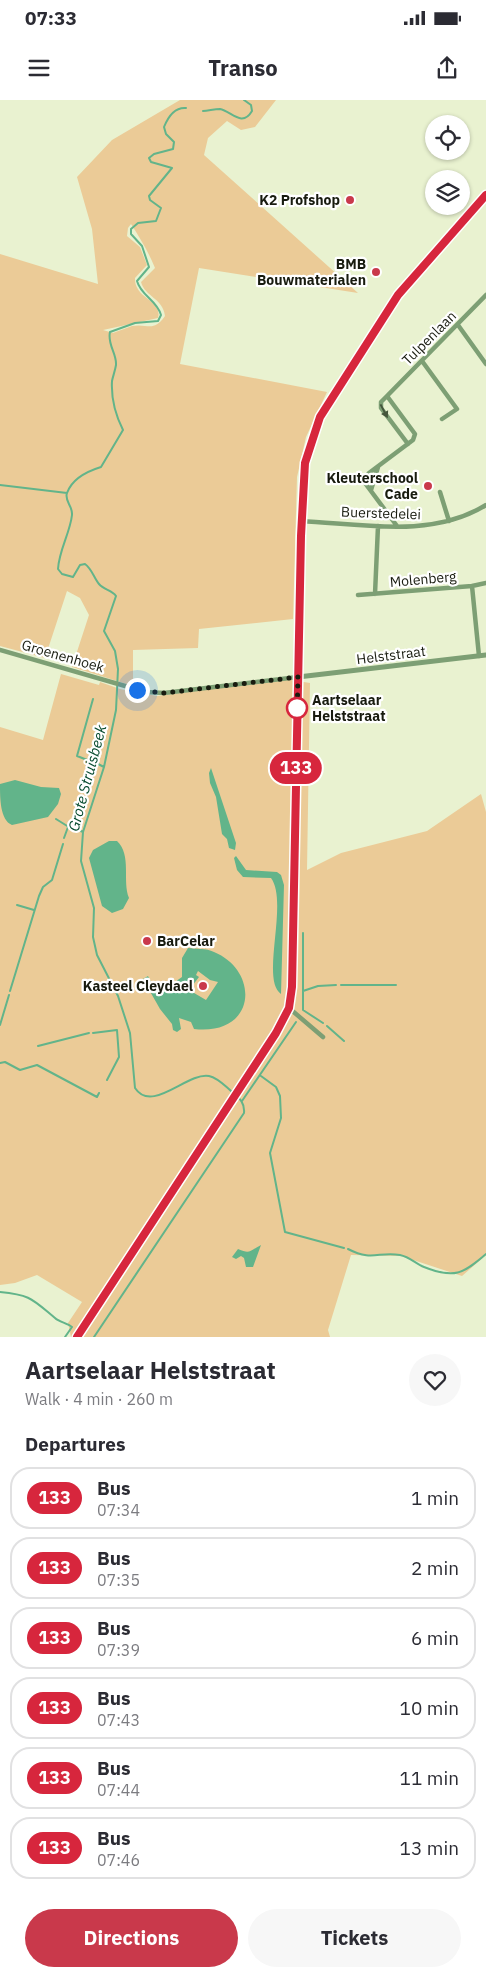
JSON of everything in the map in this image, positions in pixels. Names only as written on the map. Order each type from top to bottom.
[{"type":"street","points":[[78,1337],[281,1026],[289,1008],[292,987],[301,520],[305,463],[320,417],[398,295],[486,195]]},
{"type":"street","name":"Tulpenlaan","points":[[387,396],[486,295]]},
{"type":"street","points":[[458,325],[486,364]]},
{"type":"street","points":[[422,361],[457,408],[442,420]]},
{"type":"street","points":[[397,526],[365,483],[365,478],[378,466],[408,444],[413,440],[415,434],[387,396],[381,402],[381,408],[408,444]]},
{"type":"street","points":[[371,490],[378,466]]},
{"type":"street","points":[[440,492],[449,521]]},
{"type":"street","name":"Buerstedelei","points":[[301,520],[415,527],[449,521],[486,505]]},
{"type":"street","name":"Molenberg","points":[[375,594],[378,526]]},
{"type":"street","name":"Molenberg","points":[[358,595],[472,586],[486,583]]},
{"type":"street","name":"Molenberg","points":[[472,586],[479,656]]},
{"type":"street","name":"Groenenhoek","points":[[0,650],[121,685],[158,693],[298,677]]},
{"type":"street","name":"Helststraat","points":[[298,677],[486,655]]},
{"type":"street","points":[[289,1008],[323,1037]]},
{"type":"shaded area","points":[[180,100],[276,100],[255,127],[241,130],[227,121],[208,138],[204,155],[358,293],[199,268],[180,364],[327,392],[306,437],[297,477],[293,619],[199,629],[198,648],[133,650],[133,686],[72,667],[89,615],[80,598],[67,591],[45,658],[0,646],[0,254],[98,284],[92,229],[77,177],[112,140]],"holes":[[[131,224],[147,250],[155,268],[141,282],[146,291],[161,305],[165,316],[154,326],[132,326],[113,333],[103,330],[158,318],[156,307],[139,291],[136,285],[135,278],[147,265],[140,247],[127,236],[128,228]]]},
{"type":"shaded area","points":[[61,674],[99,685],[100,682],[120,689],[157,696],[285,679],[310,683],[307,870],[341,853],[427,831],[481,794],[486,812],[486,1255],[462,1276],[401,1256],[351,1255],[328,1330],[330,1337],[71,1337],[68,1323],[82,1302],[37,1275],[15,1283],[0,1285],[0,727],[43,740]]},
{"type":"shaded area","points":[[211,768],[236,843],[235,850],[229,848],[227,839],[222,834],[216,797],[210,783],[209,773]]},
{"type":"shaded area","points":[[15,780],[41,787],[59,788],[61,794],[58,804],[48,817],[12,825],[8,822],[3,814],[0,784]]},
{"type":"shaded area","points":[[109,841],[117,841],[122,847],[126,861],[126,884],[129,898],[123,909],[112,913],[102,906],[89,858],[93,850]]},
{"type":"shaded area","points":[[236,856],[246,870],[277,872],[281,875],[284,885],[281,994],[275,986],[273,973],[277,922],[276,889],[271,878],[243,877],[237,870],[234,858]]},
{"type":"shaded area","points":[[188,948],[208,950],[229,961],[239,973],[244,987],[245,1000],[240,1013],[230,1023],[215,1028],[194,1029],[191,1022],[179,1018],[181,1029],[177,1032],[173,1030],[172,1024],[160,1009],[143,979],[148,976],[155,990],[162,991],[182,977],[182,958]],"holes":[[[198,971],[210,980],[218,982],[206,1000],[189,990],[199,977],[196,975]]]},
{"type":"shaded area","points":[[261,1245],[253,1267],[246,1267],[244,1258],[241,1256],[236,1259],[232,1257],[238,1249],[249,1252]]},
{"type":"waterway","name":"Grote Struisbeek","points":[[203,111],[220,109],[236,117],[244,118],[252,111],[251,105],[244,100]]},
{"type":"waterway","name":"Grote Struisbeek","points":[[94,1337],[244,1113],[244,1106],[239,1098],[221,1082],[209,1076],[200,1076],[160,1095],[151,1097],[142,1095],[135,1088],[130,1033],[118,996],[97,955],[93,937],[94,908],[81,861],[83,832],[104,767],[116,710],[118,669],[115,651],[104,631],[116,596],[99,584],[85,564],[80,565],[73,577],[62,574],[58,569],[60,555],[72,515],[66,496],[69,488],[81,476],[101,467],[123,430],[113,400],[112,381],[116,361],[110,341],[110,332],[135,323],[158,321],[161,315],[156,305],[142,291],[137,281],[149,267],[142,246],[131,234],[131,229],[138,223],[156,221],[161,208],[150,200],[149,196],[172,168],[151,162],[149,158],[154,154],[173,149],[174,142],[166,134],[164,127],[172,113],[178,109],[186,108]]},
{"type":"waterway","points":[[0,485],[67,493]]},
{"type":"waterway","points":[[93,699],[77,756],[95,763]]},
{"type":"waterway","name":"Grote Struisbeek","points":[[98,764],[104,767]]},
{"type":"waterway","points":[[56,819],[72,829]]},
{"type":"waterway","points":[[64,838],[68,827]]},
{"type":"waterway","name":"Grote Struisbeek","points":[[76,829],[83,832]]},
{"type":"waterway","points":[[10,991],[39,896],[43,887],[52,880],[63,844]]},
{"type":"waterway","points":[[17,905],[34,910]]},
{"type":"waterway","points":[[303,933],[303,1010],[323,1023]]},
{"type":"waterway","points":[[303,991],[318,986],[336,985]]},
{"type":"waterway","points":[[341,985],[396,985]]},
{"type":"waterway","points":[[0,1025],[9,995]]},
{"type":"waterway","points":[[242,1101],[296,1022]]},
{"type":"waterway","points":[[327,1026],[344,1041]]},
{"type":"waterway","points":[[93,1033],[117,1030],[119,1057],[107,1080]]},
{"type":"waterway","points":[[38,1046],[89,1033]]},
{"type":"waterway","points":[[0,1063],[5,1062],[20,1070],[37,1065],[97,1097],[99,1093]]},
{"type":"waterway","points":[[261,1076],[276,1087],[280,1096],[281,1118],[270,1153],[285,1232],[344,1248]]},
{"type":"waterway","points":[[348,1249],[370,1256],[400,1255],[424,1267],[443,1273],[458,1273],[471,1266],[486,1254]]},
{"type":"waterway","points":[[0,1292],[31,1299],[57,1319],[68,1324],[72,1327],[65,1337]]},
{"type":"bus line","name":"133","points":[[77,1337],[233,1100],[284,1020],[289,1008],[292,987],[302,491],[305,463],[311,438],[330,399],[398,295],[486,195]]},
{"type":"place","name":"K2 Profshop","points":[[350,200]]},
{"type":"place","name":"BMB Bouwmaterialen","points":[[376,272]]},
{"type":"place","name":"Kleuterschool Cade","points":[[428,486]]},
{"type":"place","name":"Aartselaar Helststraat","points":[[297,708]]},
{"type":"place","name":"BarCelar","points":[[147,941]]},
{"type":"place","name":"Kasteel Cleydael","points":[[203,986]]},
{"type":"route","points":[[137,690],[164,693],[298,677],[297,716],[297,708]]}]
